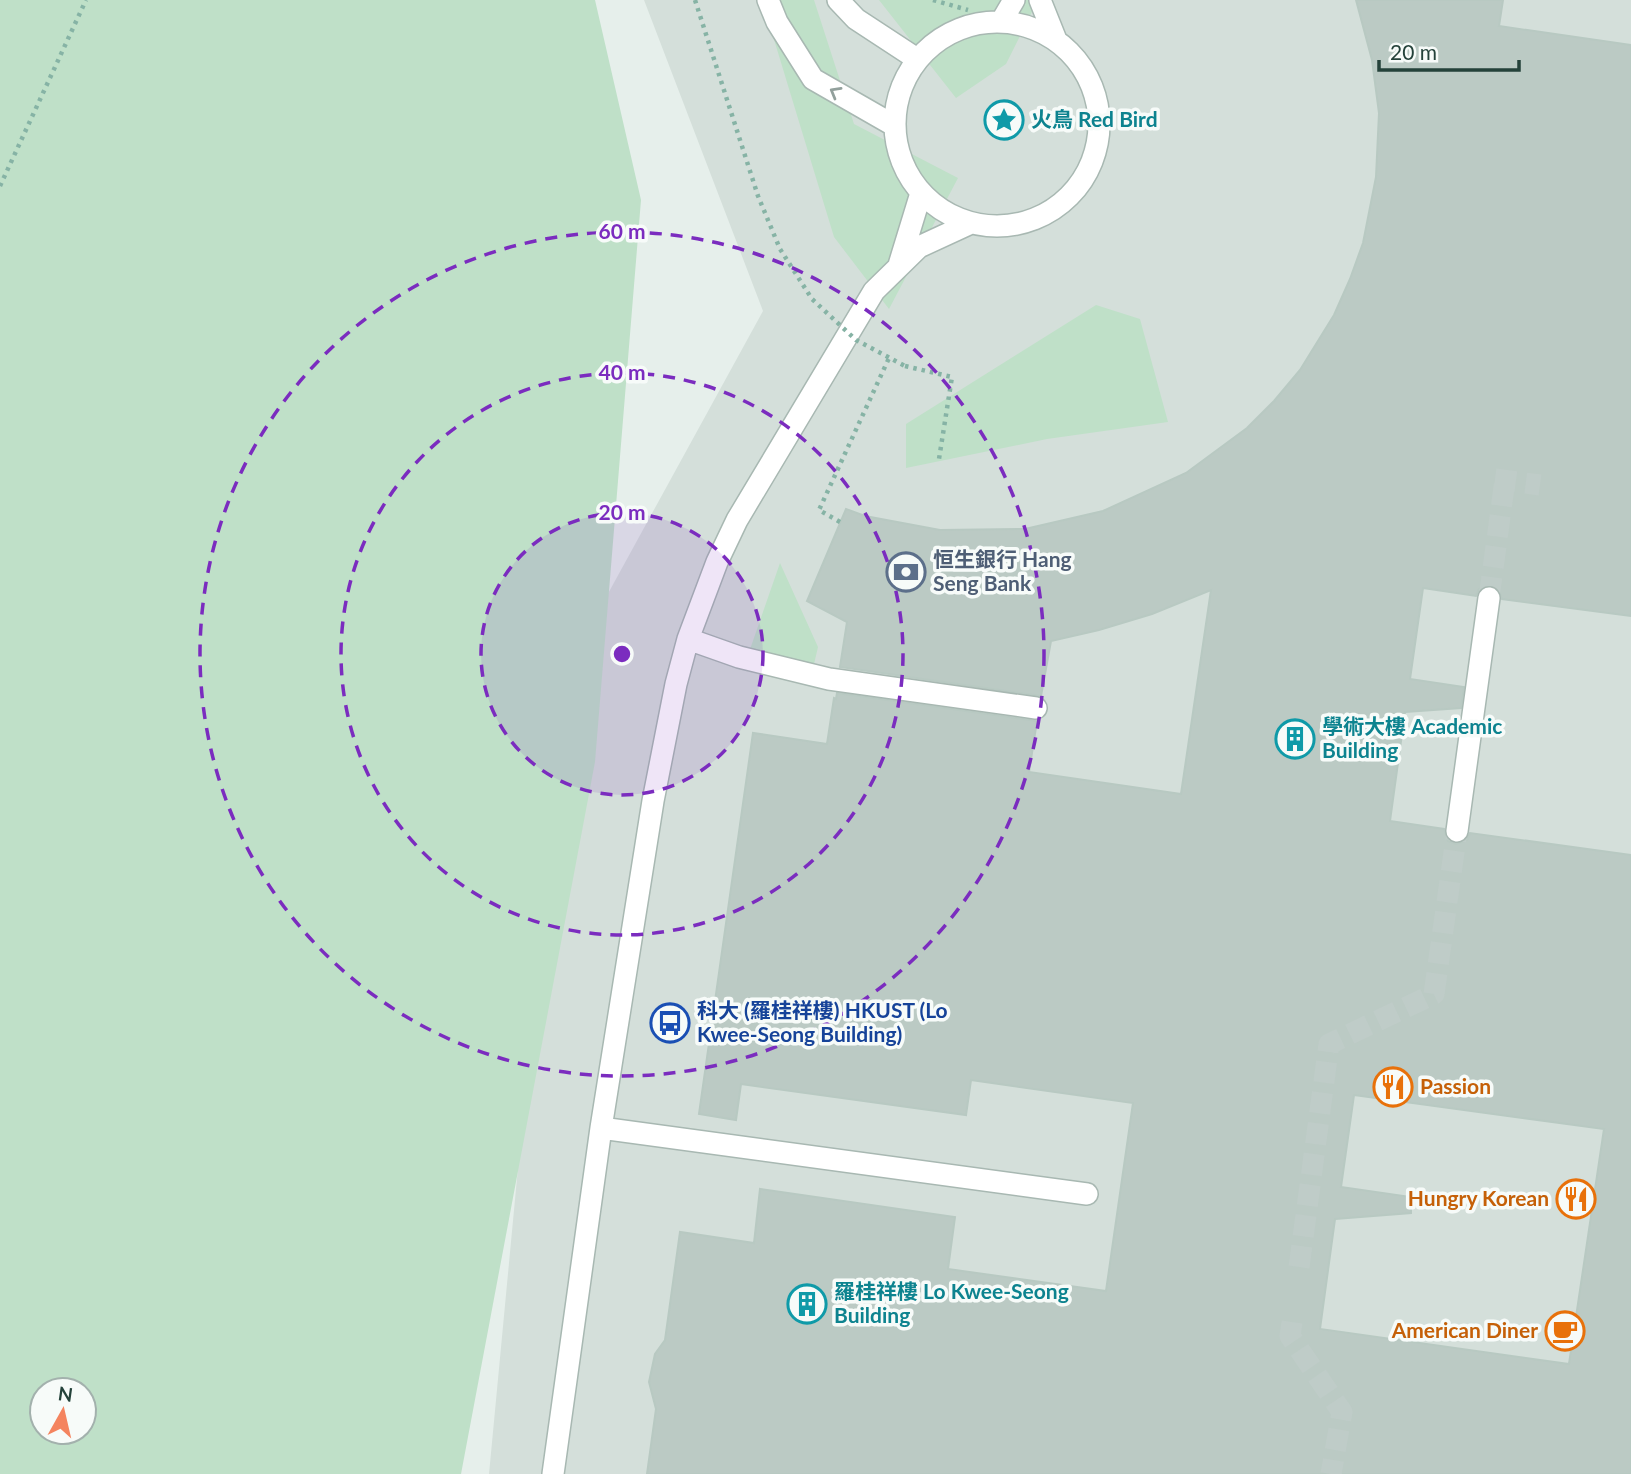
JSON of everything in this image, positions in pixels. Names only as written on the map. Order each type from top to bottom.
[{"type":"street","points":[[768,0],[778,22],[813,79],[895,126]]},
{"type":"street","points":[[838,0],[856,19],[917,59]]},
{"type":"street","points":[[1002,22],[1014,0]]},
{"type":"street","points":[[1040,0],[1056,40]]},
{"type":"street","points":[[1002,22],[1030,26],[1056,40],[1081,64],[1097,96],[1100,132],[1091,166],[1071,196],[1041,217],[1007,226],[971,223],[944,211],[921,193],[907,173],[898,150],[895,126],[900,90],[917,59],[941,37],[970,25],[1002,22]]},
{"type":"street","points":[[898,267],[921,193]]},
{"type":"street","points":[[553,1474],[601,1128],[653,801],[676,684],[688,639],[717,562],[743,510],[874,291],[919,247],[971,223]]},
{"type":"street","points":[[1457,831],[1489,598]]},
{"type":"street","points":[[688,639],[739,657],[829,679],[1036,708]]},
{"type":"street","points":[[601,1128],[1087,1194]]},
{"type":"path","points":[[0,186],[86,0]]},
{"type":"path","points":[[695,0],[758,196],[780,249],[812,299],[856,340],[905,366],[952,377],[939,459]]},
{"type":"path","points":[[933,0],[967,10],[975,5]]},
{"type":"path","points":[[840,522],[819,510],[889,358]]},
{"type":"shaded area","points":[[644,0],[1631,0],[1631,1474],[489,1474],[565,672],[763,311]]},
{"type":"green space","points":[[0,0],[595,0],[641,200],[595,762],[461,1474],[0,1474]]},
{"type":"green space","points":[[762,0],[814,0],[854,124],[958,178],[889,309],[834,237]]},
{"type":"green space","points":[[879,0],[1038,0],[1006,64],[956,98]]},
{"type":"green space","points":[[1096,305],[1140,319],[1168,422],[1047,439],[906,468],[906,424]]},
{"type":"green space","points":[[780,563],[818,647],[811,677],[747,658]]},
{"type":"building","name":"學術大樓 Academic Building","points":[[1356,0],[1503,0],[1499,26],[1631,45],[1631,616],[1502,599],[1498,588],[1490,585],[1479,589],[1476,596],[1423,588],[1410,679],[1464,687],[1461,708],[1405,712],[1390,821],[1444,829],[1448,841],[1456,844],[1467,840],[1470,833],[1631,855],[1631,1474],[647,1474],[656,1409],[649,1382],[655,1354],[665,1340],[680,1232],[754,1243],[760,1189],[955,1217],[948,1269],[1106,1291],[1133,1103],[971,1080],[966,1115],[741,1084],[736,1120],[699,1114],[753,733],[827,744],[837,693],[1037,721],[1029,772],[1181,794],[1211,590],[1152,614],[1051,641],[1041,696],[840,667],[847,622],[807,601],[846,509],[865,516],[940,530],[1025,529],[1103,511],[1186,473],[1247,428],[1300,370],[1334,315],[1363,243],[1376,177],[1379,113],[1372,60]],"holes":[[[1354,1095],[1604,1129],[1569,1364],[1320,1329],[1335,1219],[1411,1213],[1411,1197],[1341,1187]]]},
{"type":"tunnel","points":[[1495,479],[1540,485]]},
{"type":"tunnel","points":[[1489,598],[1505,480]]},
{"type":"tunnel","points":[[1299,1267],[1329,1044],[1434,994],[1457,831]]},
{"type":"tunnel","points":[[1292,1322],[1290,1336],[1342,1412],[1331,1474]]},
{"type":"place","name":"火鳥 Red Bird","points":[[1004,120]]},
{"type":"place","name":"恒生銀行 Hang Seng Bank","points":[[906,572]]},
{"type":"place","name":"學術大樓 Academic Building","points":[[1295,739]]},
{"type":"place","name":"科大 (羅桂祥樓) HKUST (Lo Kwee-Seong Building)","points":[[670,1023]]},
{"type":"place","name":"Passion","points":[[1393,1087]]},
{"type":"place","name":"Hungry Korean","points":[[1576,1199]]},
{"type":"place","name":"羅桂祥樓 Lo Kwee-Seong Building","points":[[807,1304]]},
{"type":"place","name":"American Diner","points":[[1565,1331]]}]
